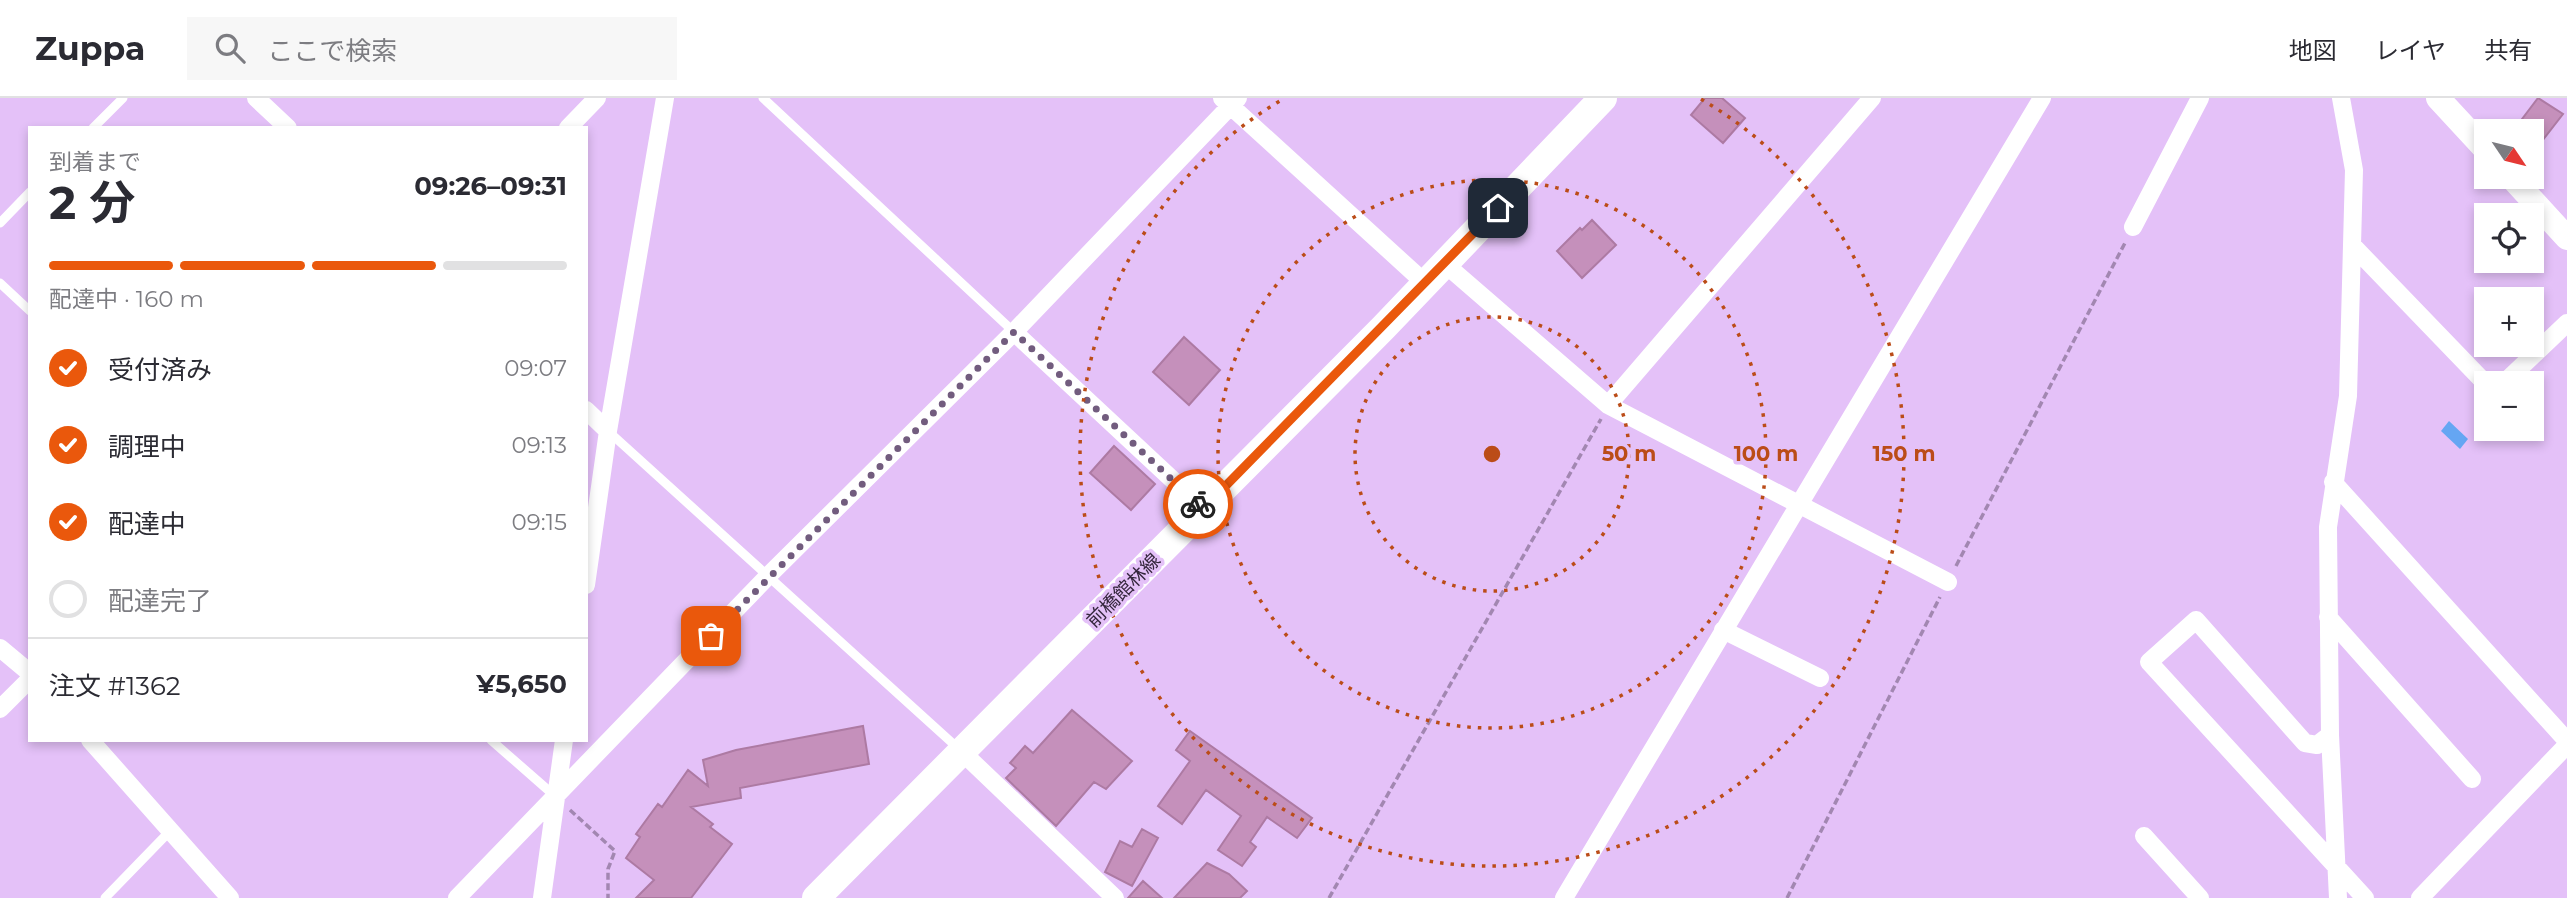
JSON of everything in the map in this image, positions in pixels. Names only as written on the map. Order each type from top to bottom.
[{"type":"main road","name":"前橋館林線","points":[[816,898],[1445,264],[1603,98]]},
{"type":"main road","points":[[2438,98],[2474,137]]},
{"type":"main road","points":[[2522,189],[2567,238]]},
{"type":"street","points":[[256,98],[286,126]]},
{"type":"street","points":[[570,126],[597,98]]},
{"type":"street","points":[[588,571],[608,431],[665,98]]},
{"type":"street","points":[[1608,405],[1872,98]]},
{"type":"street","points":[[1564,898],[2042,98]]},
{"type":"street","points":[[2133,227],[2200,98]]},
{"type":"street","points":[[2338,898],[2330,735],[2328,527],[2348,396],[2354,170],[2341,98]]},
{"type":"street","points":[[457,898],[769,575],[1014,332],[1230,101],[1425,283]]},
{"type":"street","points":[[2353,246],[2474,372]]},
{"type":"street","points":[[1445,264],[1608,405],[1948,582]]},
{"type":"street","points":[[2517,371],[2567,323]]},
{"type":"street","points":[[1014,332],[1203,509]]},
{"type":"street","points":[[588,412],[608,431]]},
{"type":"street","points":[[2333,482],[2567,743],[2420,898]]},
{"type":"street","points":[[2328,617],[2472,779]]},
{"type":"street","points":[[2330,735],[2318,745],[2305,743],[2196,621],[2149,662],[2365,898]]},
{"type":"street","points":[[1723,630],[1820,678]]},
{"type":"street","points":[[0,648],[28,671]]},
{"type":"street","points":[[0,709],[28,681]]},
{"type":"street","points":[[92,742],[230,898]]},
{"type":"street","points":[[542,898],[564,742]]},
{"type":"street","points":[[962,752],[1115,898]]},
{"type":"street","points":[[2144,836],[2200,898]]},
{"type":"lane","points":[[95,126],[123,98]]},
{"type":"lane","points":[[763,98],[1014,332]]},
{"type":"lane","points":[[0,223],[28,194]]},
{"type":"lane","points":[[0,283],[28,309]]},
{"type":"lane","points":[[608,431],[962,752]]},
{"type":"lane","points":[[493,742],[556,797]]},
{"type":"lane","points":[[105,898],[169,832]]},
{"type":"path","points":[[1787,898],[2133,227]]},
{"type":"path","points":[[1329,898],[1608,405]]},
{"type":"path","points":[[556,797],[615,850],[608,869],[608,898]]},
{"type":"water","points":[[2449,421],[2468,439],[2460,449],[2441,431]]},
{"type":"building","points":[[1705,98],[1722,98],[1745,118],[1723,143],[1691,115]]},
{"type":"building","points":[[2538,98],[2563,114],[2544,139],[2544,119],[2522,119]]},
{"type":"building","points":[[1592,220],[1616,245],[1582,278],[1557,251]]},
{"type":"building","points":[[1184,337],[1220,370],[1189,405],[1153,372]]},
{"type":"building","points":[[1114,446],[1155,484],[1131,510],[1090,473]]},
{"type":"building","points":[[1072,710],[1132,761],[1106,789],[1094,782],[1056,826],[1006,778],[1016,768],[1010,763],[1025,746],[1033,753]]},
{"type":"building","points":[[863,726],[869,764],[740,788],[741,798],[691,807],[713,824],[710,827],[732,844],[691,898],[636,898],[654,880],[626,858],[640,837],[636,834],[658,804],[662,807],[688,770],[708,786],[703,760],[736,750]]},
{"type":"building","points":[[1190,731],[1312,818],[1297,838],[1267,817],[1250,842],[1256,847],[1242,866],[1218,850],[1241,816],[1206,790],[1182,824],[1158,806],[1190,761],[1176,750]]},
{"type":"building","points":[[1142,829],[1158,838],[1132,886],[1105,872],[1120,841],[1132,847]]},
{"type":"building","points":[[1207,863],[1229,874],[1247,891],[1240,898],[1174,898]]},
{"type":"building","points":[[1143,881],[1162,898],[1128,898]]},
{"type":"way so far","points":[[711,636],[1014,332],[1198,504]]},
{"type":"route","points":[[1198,504],[1203,509],[1498,208]]}]
